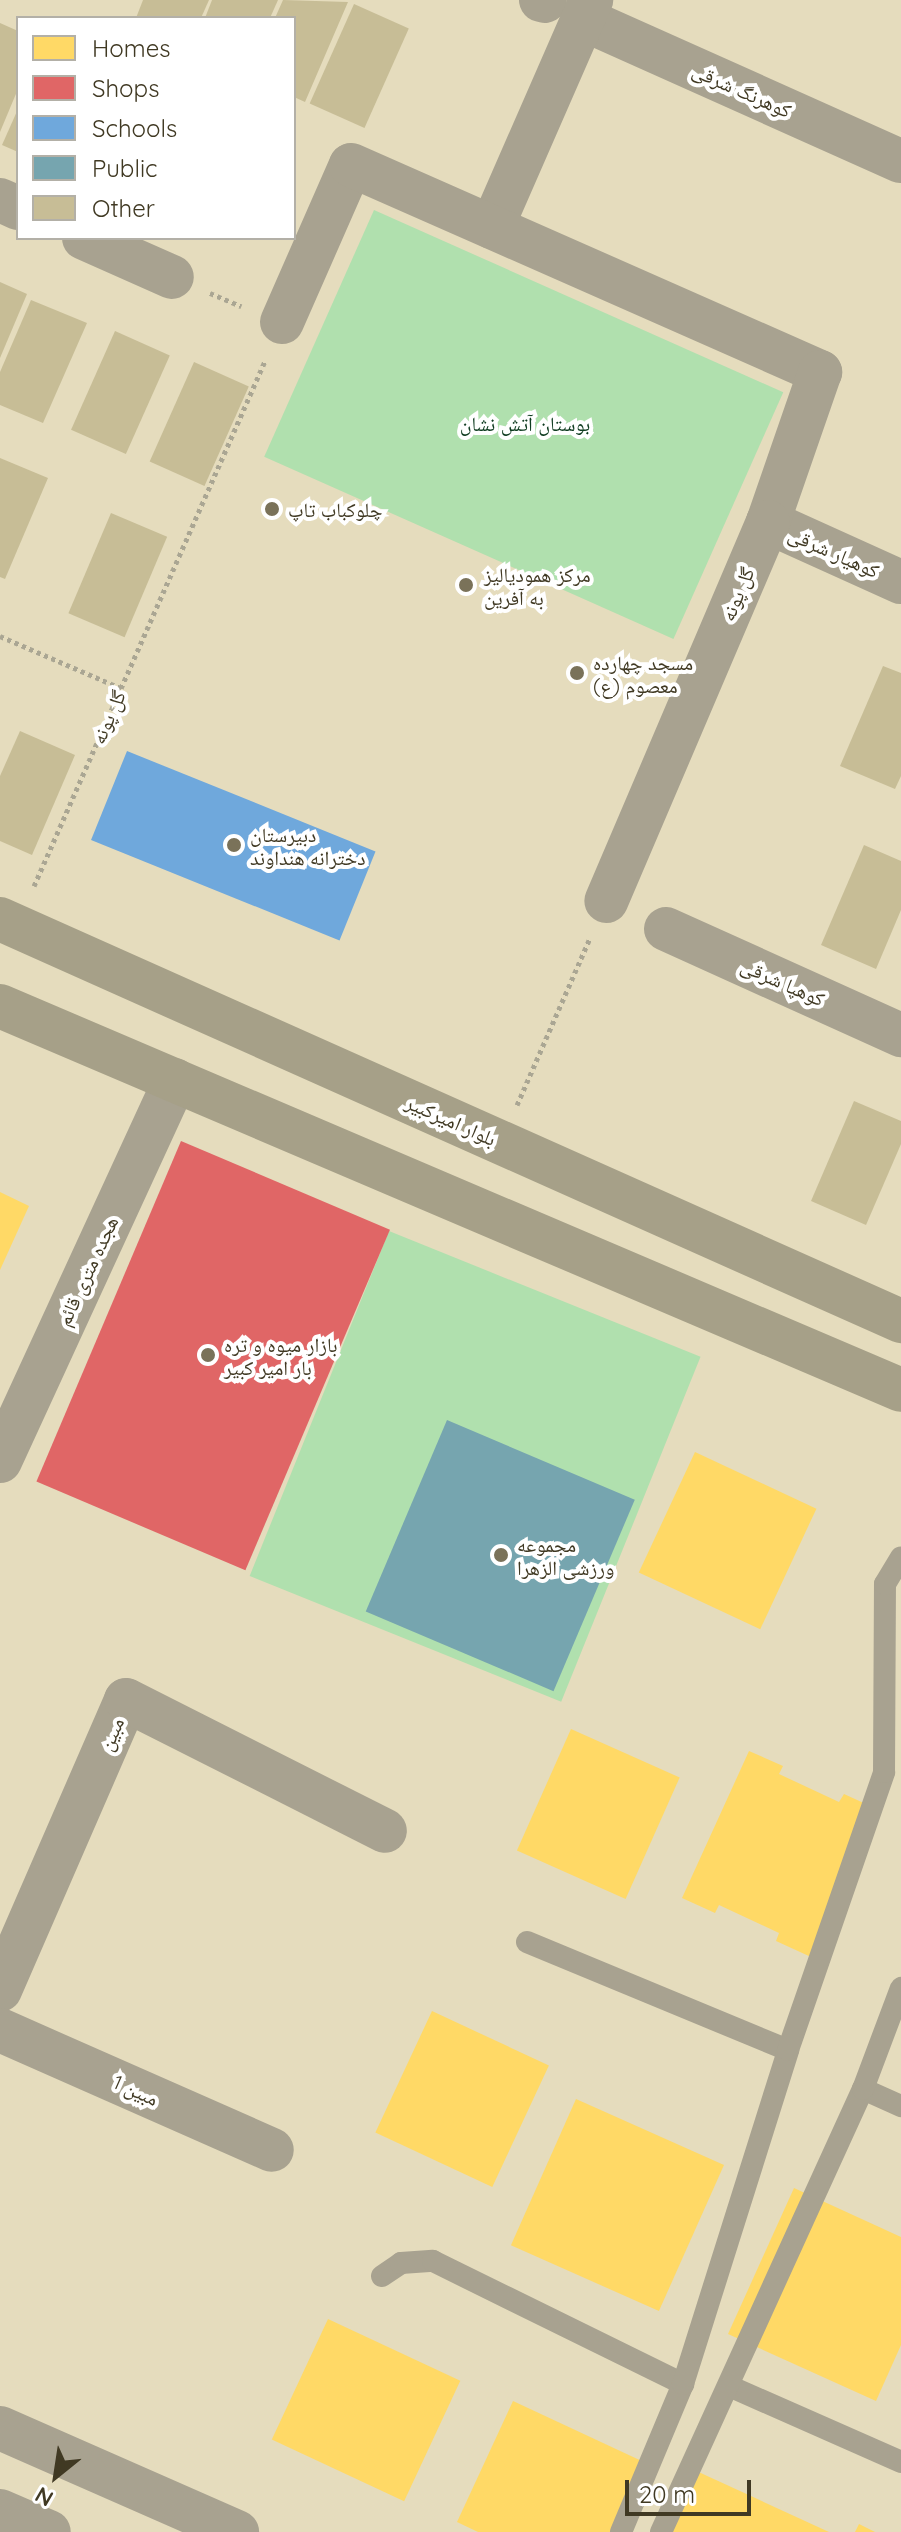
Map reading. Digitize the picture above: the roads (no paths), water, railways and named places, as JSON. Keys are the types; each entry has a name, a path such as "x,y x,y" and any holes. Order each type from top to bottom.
{"main road":[{"name":"بلوار امیرکبیر","path":"8,923 901,1321"},
{"path":"0,1006 901,1390"}],"street":[{"name":"کوهرنگ شرقی","path":"565,5 901,161"},
{"path":"492,227 565,5"},
{"name":"گل پونه","path":"282,322 351,165 820,372 768,522 606,901"},
{"path":"89,240 172,277"},
{"name":"کوهیار شرقی","path":"768,522 901,582"},
{"name":"کوهپا شرقی","path":"666,929 901,1035"},
{"name":"هجده متری قائم","path":"0,1461 175,1080"},
{"name":"مبین","path":"0,1990 126,1700 385,1831"},
{"name":"مبین 1","path":"0,2030 272,2150"},
{"path":"0,2428 237,2532"},
{"path":"0,2511 49,2532"}],"lane":[{"path":"621,2532 683,2384 788,2050 884,1772 885,1584 901,1557"},
{"path":"527,1942 788,2050"},
{"path":"661,2532 863,2089 901,1988"},
{"path":"863,2089 901,2106"},
{"path":"382,2276 401,2263 433,2261 683,2384"},
{"path":"729,2386 901,2462"}],"place":[{"name":"چلوکباب تاپ","path":"272,509"},
{"name":"مرکز همودیالیز به آفرین","path":"466,585"},
{"name":"مسجد چهارده معصوم (ع)","path":"577,673"},
{"name":"دبیرستان دخترانه هنداوند","path":"234,845"},
{"name":"بازار میوه و تره بار امیر کبیر","path":"208,1355"},
{"name":"مجموعه ورزشی الزهرا","path":"501,1555"}],"park label":[{"name":"بوستان آتش نشان","path":"525,423"}]}
